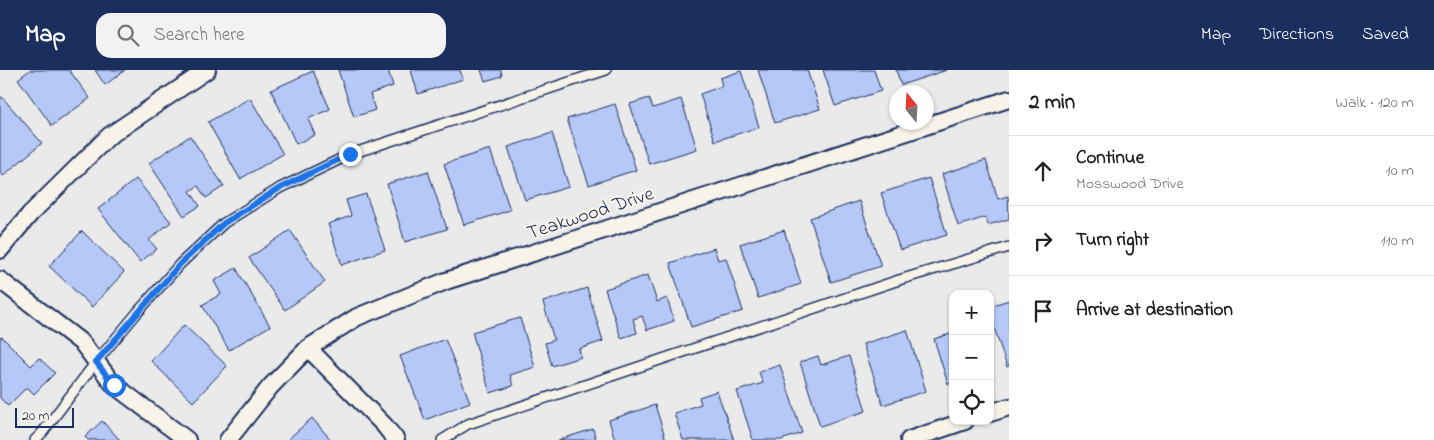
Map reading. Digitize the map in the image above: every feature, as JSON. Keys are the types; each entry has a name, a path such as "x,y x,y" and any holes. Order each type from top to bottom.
{"street":[{"path":"0,250 30,214 109,136 207,70"},
{"name":"Teakwood Drive","path":"228,440 270,387 308,348 357,317 446,281 1009,99"},
{"path":"0,280 82,343 114,385 187,440"},
{"path":"308,348 396,440"},
{"path":"994,412 1009,407"},
{"path":"909,440 953,425"}],"lane":[{"path":"35,440 96,362 180,264 224,223 280,188 350,154 606,70"},
{"path":"442,440 468,424 899,280 1009,247"}],"building":[{"path":"30,70 69,70 90,98 52,126 18,79"},
{"path":"95,70 125,70 105,85"},
{"path":"338,70 388,70 393,86 370,94 375,110 354,117"},
{"path":"411,70 460,70 463,79 418,94"},
{"path":"481,70 501,70 502,76 485,81"},
{"path":"758,70 807,70 820,109 775,123"},
{"path":"823,70 874,70 881,91 835,106"},
{"path":"896,70 947,70 901,85"},
{"path":"313,71 330,109 308,119 315,135 296,144 271,90"},
{"path":"741,71 759,127 715,141 700,94 722,86 720,78"},
{"path":"2,97 42,143 3,176 0,172 0,98"},
{"path":"250,98 283,154 240,179 208,122"},
{"path":"649,98 653,108 681,99 697,149 649,164 630,104"},
{"path":"615,104 636,170 589,185 567,119"},
{"path":"552,133 569,187 525,200 508,147"},
{"path":"190,136 224,186 206,198 198,186 190,191 200,206 184,216 149,163"},
{"path":"490,149 510,210 464,225 444,164"},
{"path":"986,160 998,199 1008,196 1009,219 988,225 986,217 958,226 942,174"},
{"path":"428,171 447,229 405,242 387,184"},
{"path":"929,178 947,235 900,250 881,193"},
{"path":"136,179 171,222 149,240 157,249 140,262 98,209"},
{"path":"366,194 385,250 342,265 328,224 351,216 346,200"},
{"path":"859,201 881,266 831,282 810,218"},
{"path":"290,230 325,282 285,310 249,258"},
{"path":"784,230 801,284 758,298 740,244"},
{"path":"82,231 124,272 92,307 49,266"},
{"path":"714,248 718,260 726,258 743,311 691,327 670,263"},
{"path":"236,268 270,326 229,350 202,305 221,294 214,281"},
{"path":"648,275 657,302 667,298 674,321 647,330 642,316 633,319 637,333 621,338 605,289"},
{"path":"587,288 603,341 579,349 581,357 552,366 545,343 554,340 543,302"},
{"path":"1009,300 1009,366 1007,367 994,327 994,305"},
{"path":"520,318 535,367 510,375 513,386 490,393 472,332"},
{"path":"184,325 227,366 193,402 151,361"},
{"path":"907,330 926,391 883,405 863,344"},
{"path":"949,334 948,384 934,339"},
{"path":"2,337 31,366 39,358 55,373 34,394 27,387 8,406 0,398 0,338"},
{"path":"445,339 470,402 425,420 400,356"},
{"path":"818,356 821,365 849,356 866,411 820,426 800,362"},
{"path":"780,365 802,433 781,440 753,440 737,391 763,383 759,372"},
{"path":"717,391 734,440 683,440 674,413 701,404 699,397"},
{"path":"655,405 666,440 615,440 609,420"},
{"path":"312,418 331,440 287,440"},
{"path":"102,421 120,440 88,440 85,437"},
{"path":"593,429 596,440 558,440"}],"route":[{"path":"114,385 96,362 180,264 224,223 280,188 350,154"}]}
